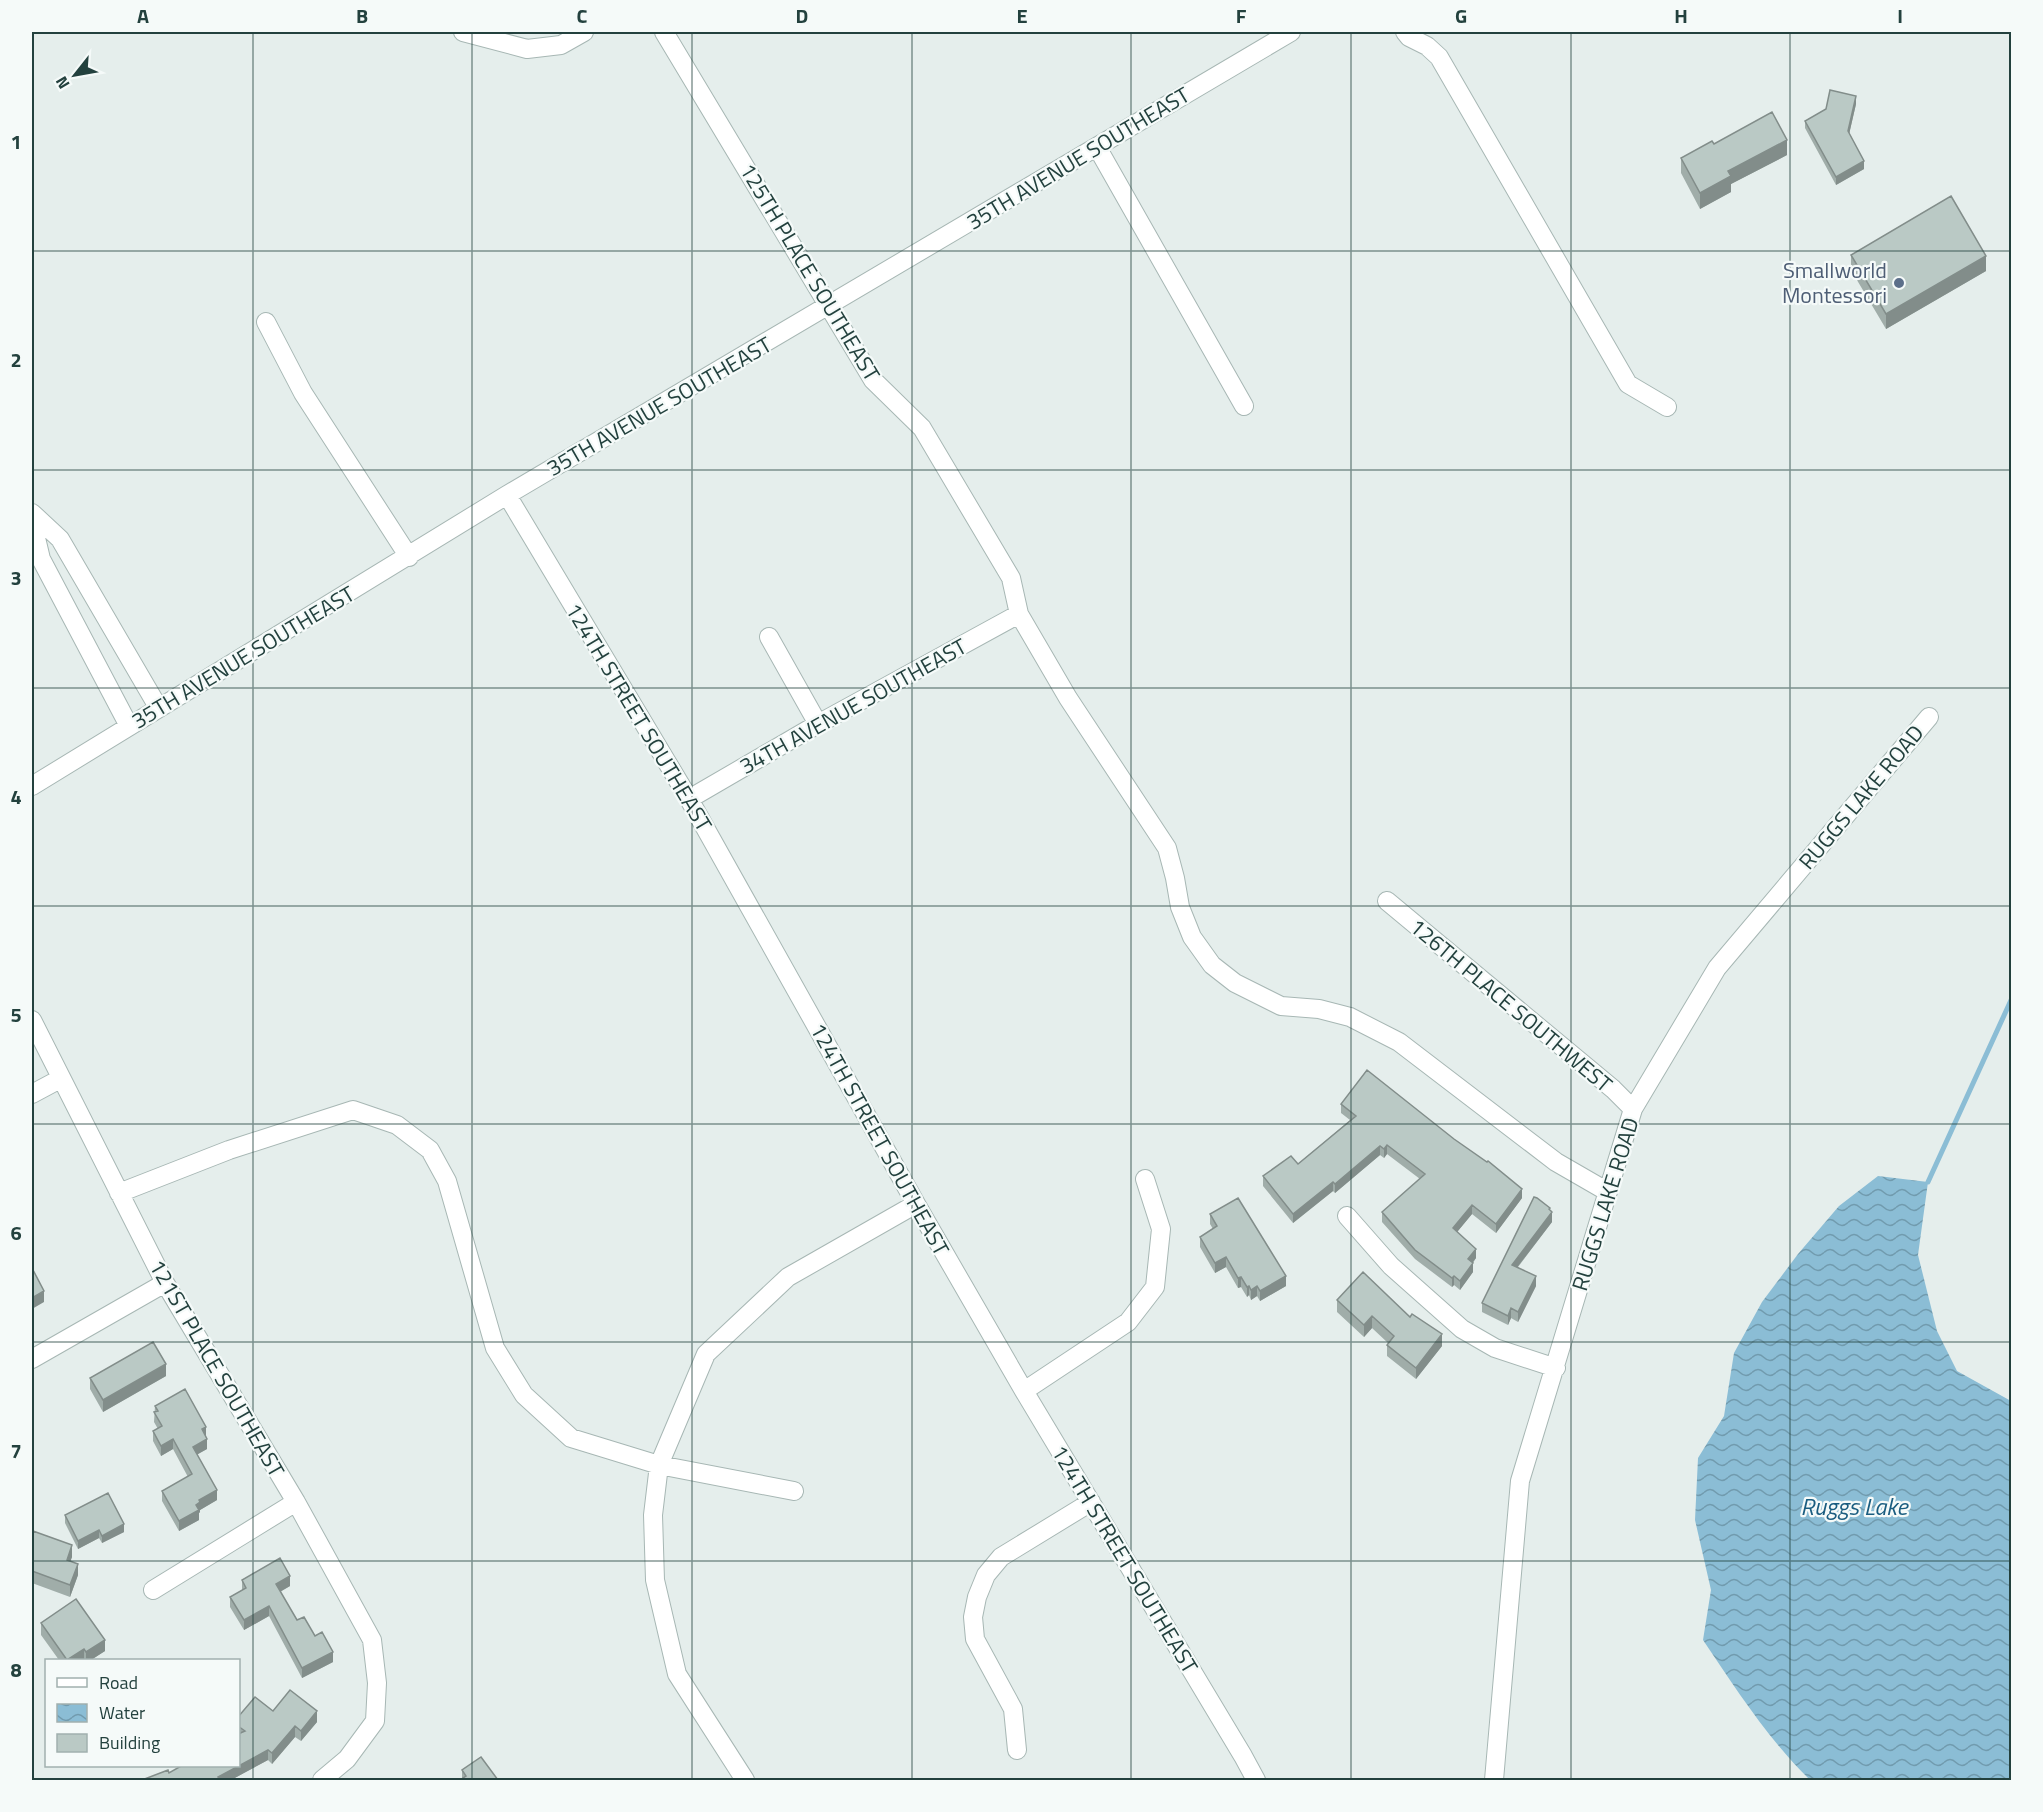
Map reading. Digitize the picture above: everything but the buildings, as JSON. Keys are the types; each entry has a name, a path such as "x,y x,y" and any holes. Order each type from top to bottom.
{"street":[{"path":"463,32 527,49 561,45 584,32"},
{"name":"125TH PLACE SOUTHEAST","path":"664,32 873,380 922,428 1011,578 1019,614 1068,698 1167,848 1175,878 1179,907 1192,937 1212,965 1235,983 1281,1006 1319,1009 1350,1017 1399,1042 1556,1162 1608,1192"},
{"name":"35TH AVENUE SOUTHEAST","path":"32,786 507,495 1290,32"},
{"path":"1405,32 1409,37 1428,46 1439,57 1628,384 1667,407"},
{"path":"1097,147 1244,406"},
{"path":"266,322 303,393 409,557"},
{"name":"124TH STREET SOUTHEAST","path":"507,495 689,799 916,1204 1024,1391 1256,1780"},
{"path":"32,513 60,539 158,708"},
{"path":"32,521 41,559 129,726"},
{"name":"34TH AVENUE SOUTHEAST","path":"689,799 818,724 1019,614"},
{"path":"768,636 818,724"},
{"name":"RUGGS LAKE ROAD","path":"1494,1780 1520,1480 1634,1109 1717,968 1929,717"},
{"name":"126TH PLACE SOUTHWEST","path":"1387,901 1634,1109"},
{"name":"121ST PLACE SOUTHEAST","path":"32,1020 165,1283 296,1502 372,1640 377,1683 375,1720 347,1759 322,1780"},
{"path":"32,1094 60,1079"},
{"path":"118,1193 228,1150 353,1110 397,1125 430,1150 447,1180 495,1348 524,1395 572,1438 658,1465 794,1491"},
{"path":"1024,1391 1128,1322 1155,1287 1161,1229 1145,1179"},
{"path":"745,1780 676,1674 656,1580 654,1515 658,1465 706,1354 788,1277 916,1204"},
{"path":"1347,1216 1391,1266 1462,1329 1495,1348 1556,1368"},
{"path":"32,1359 165,1283"},
{"path":"153,1590 296,1502"},
{"path":"1017,1750 1013,1710 975,1639 973,1617 977,1598 986,1575 1001,1557 1091,1502"}],"water":[{"name":"Ruggs Lake","path":"1878,1176 1928,1182 1918,1255 1937,1331 1957,1371 2011,1401 2011,1780 1810,1780 1766,1731 1703,1640 1711,1590 1695,1520 1698,1458 1724,1416 1734,1353 1762,1302 1798,1254 1839,1206"}],"waterway":[{"path":"1928,1182 2012,998"}],"place":[{"name":"Smallworld Montessori","path":"1899,283"}]}
